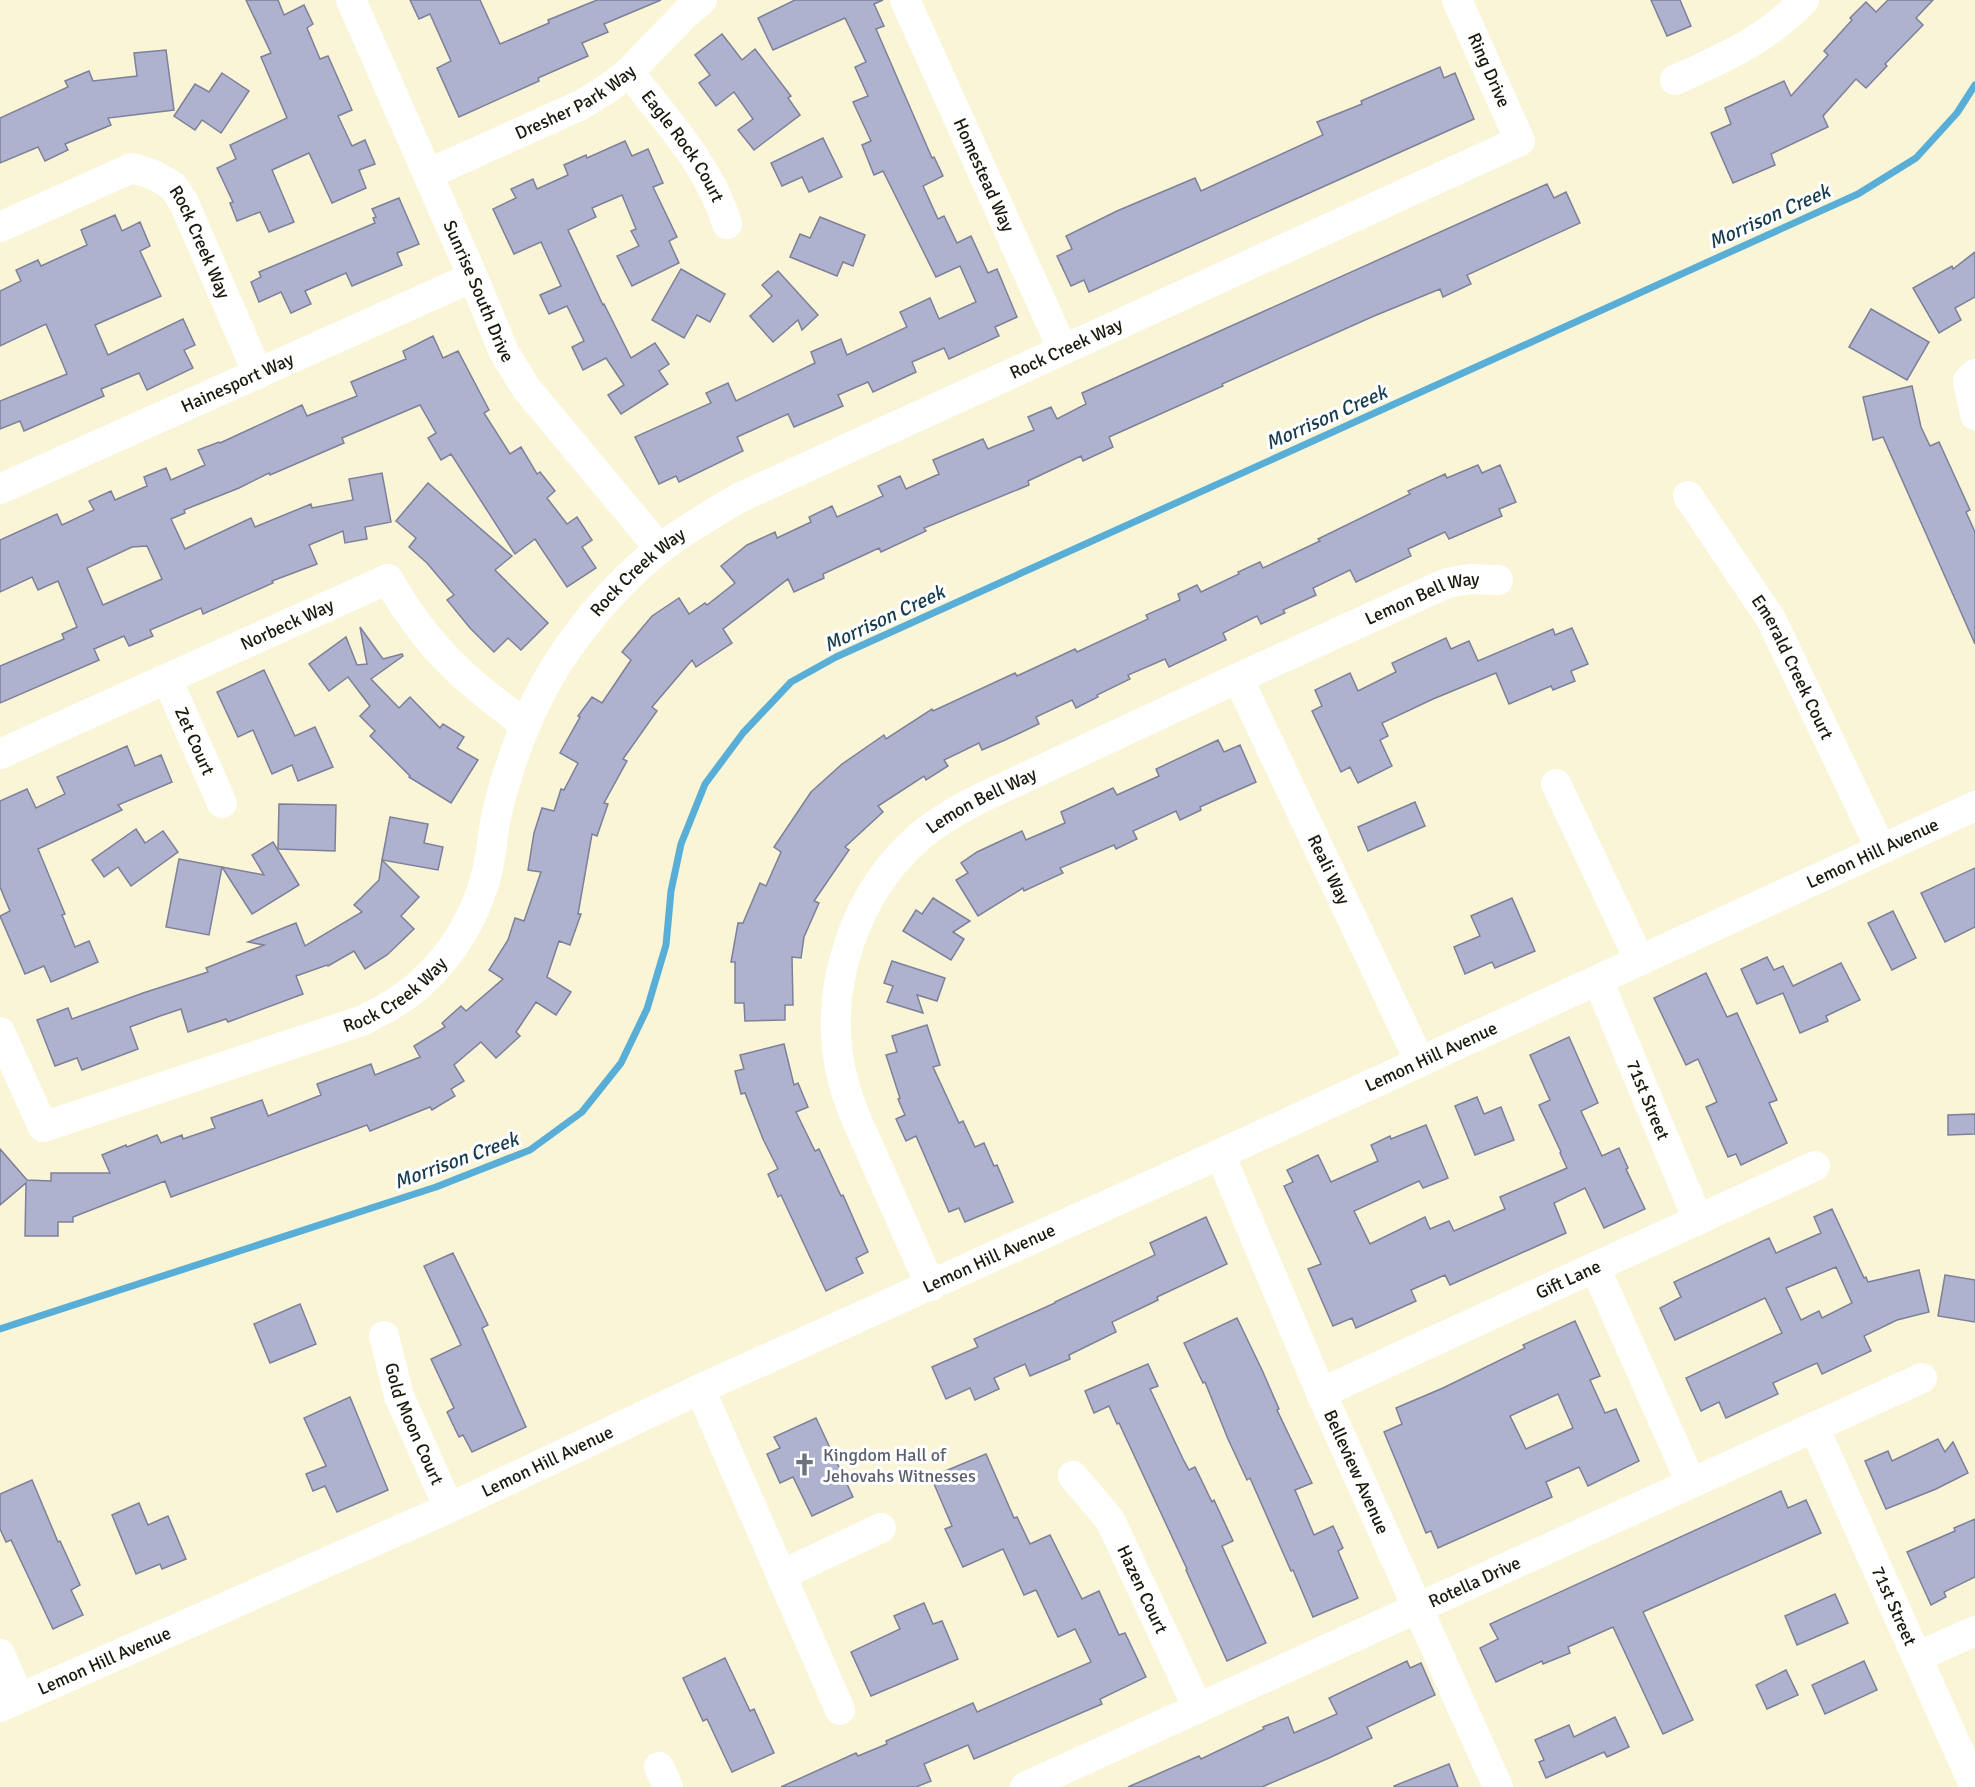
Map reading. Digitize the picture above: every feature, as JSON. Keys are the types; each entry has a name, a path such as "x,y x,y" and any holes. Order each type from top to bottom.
{"street":[{"name":"Sunrise South Drive","path":"351,0 504,352 526,388 660,549"},
{"name":"Dresher Park Way","path":"428,174 580,105 607,89 629,72 686,13 702,0"},
{"name":"Homestead Way","path":"905,0 1063,351"},
{"name":"Ring Drive","path":"1457,0 1520,141"},
{"path":"1675,80 1738,51 1769,33 1804,0"},
{"name":"Eagle Rock Court","path":"629,72 693,155 710,182 728,224"},
{"name":"Rock Creek Way","path":"0,1032 43,1126 364,1020 396,1002 420,984 441,963 459,939 476,906 486,878 496,818 508,771 526,725 560,661 589,621 621,585 660,549 689,527 739,498 1520,141"},
{"name":"Rock Creek Way","path":"0,227 132,168 164,180 173,186 184,203 258,374"},
{"name":"Hainesport Way","path":"0,489 473,277"},
{"path":"1975,374 1968,381 1975,415"},
{"name":"Emerald Creek Court","path":"1688,496 1771,619 1881,849"},
{"name":"Norbeck Way","path":"0,754 388,579 419,628 452,667 481,693 526,725"},
{"name":"Lemon Bell Way","path":"931,1286 850,1105 841,1072 836,1033 838,990 845,956 856,924 874,890 895,862 919,837 950,814 981,798 1447,583 1470,579 1498,580"},
{"name":"Reali Way","path":"1238,678 1420,1062"},
{"name":"Zet Court","path":"167,679 222,803"},
{"path":"1556,783 1640,961"},
{"name":"Lemon Hill Avenue","path":"10,1702 449,1508 700,1389 1220,1154 1975,806"},
{"name":"71st Street","path":"1598,980 1698,1220"},
{"name":"Belleview Avenue","path":"1220,1154 1321,1392 1498,1787"},
{"name":"Gift Lane","path":"1321,1392 1815,1166"},
{"path":"1595,1267 1691,1483"},
{"name":"Gold Moon Court","path":"384,1336 399,1396 449,1508"},
{"name":"Rotella Drive","path":"1025,1787 1922,1378"},
{"path":"700,1389 840,1710"},
{"name":"71st Street","path":"1814,1427 1975,1787"},
{"name":"Hazen Court","path":"1073,1476 1110,1520 1198,1708"},
{"path":"781,1575 880,1528"},
{"path":"1917,1657 1975,1631"},
{"path":"0,1654 10,1702"}],"building":[{"path":"246,0 278,0 284,15 304,5 313,24 307,28 320,59 328,56 352,110 338,116 352,146 365,140 375,164 359,170 366,188 332,203 309,153 272,170 294,222 269,232 260,212 237,221 230,203 233,202 217,168 236,159 230,145 287,118 261,57 271,53"},
{"path":"410,0 480,0 500,44 549,23 548,20 597,0 661,0 604,24 608,32 582,43 588,56 459,117 437,68 451,61 430,14 419,19"},
{"path":"795,0 883,0 874,4 884,26 876,29 932,158 934,157 943,176 923,186 938,219 944,216 957,243 971,236 988,273 997,269 1017,317 995,327 999,336 949,359 944,348 912,362 916,372 873,392 868,382 838,395 843,406 794,427 788,414 737,437 743,451 679,482 676,476 659,484 635,437 711,403 706,393 728,383 736,401 815,363 811,352 841,339 847,355 907,327 900,312 930,298 939,319 976,302 960,266 936,277 883,171 874,175 862,145 871,141 853,102 868,96 855,67 866,62 845,18 773,50 758,18"},
{"path":"1651,0 1680,0 1691,26 1667,36"},
{"path":"1888,0 1933,0 1916,18 1923,25 1885,64 1887,66 1866,88 1856,79 1823,116 1828,127 1771,154 1775,165 1733,183 1711,133 1731,124 1725,108 1784,81 1791,96 1828,55 1824,51 1866,2 1876,12"},
{"path":"722,34 742,60 755,49 791,96 788,98 800,115 754,150 738,130 753,119 734,92 716,106 699,83 710,75 695,55"},
{"path":"166,50 174,110 108,118 111,125 65,144 68,150 45,161 38,147 0,163 0,118 68,87 65,81 89,71 93,81 137,76 134,53"},
{"path":"1440,67 1444,78 1455,73 1474,119 1089,292 1084,280 1071,286 1057,256 1072,249 1066,236 1117,211 1195,178 1201,191 1323,135 1317,122 1362,104 1361,101"},
{"path":"222,73 249,91 221,133 202,120 195,130 174,116 195,84 209,92"},
{"path":"823,138 842,177 809,192 802,177 782,186 771,163"},
{"path":"625,141 632,156 648,149 663,183 653,187 677,237 669,241 679,263 632,286 617,256 639,246 631,231 636,229 622,195 592,208 596,217 568,230 631,358 655,343 669,364 659,371 668,384 621,414 608,395 624,385 606,358 583,370 572,347 584,341 567,306 549,314 540,295 561,286 541,242 514,254 493,209 516,198 511,189 533,179 537,189 568,175 564,165 586,155 587,158"},
{"path":"1547,184 1554,198 1566,192 1580,223 1467,275 1471,284 1443,297 1440,289 1222,384 1223,386 1109,437 1113,447 1083,461 1081,456 1028,481 1029,485 924,528 926,531 881,552 879,548 823,574 824,578 794,592 788,579 723,629 732,643 696,667 692,660 652,707 657,711 623,759 627,761 604,803 608,804 597,836 592,834 578,914 581,914 570,945 559,941 547,977 571,992 556,1015 536,1002 516,1032 520,1036 496,1058 481,1042 454,1065 464,1081 451,1089 455,1096 432,1110 430,1107 370,1131 367,1125 171,1197 165,1181 73,1217 73,1222 58,1222 58,1236 25,1236 26,1183 0,1205 0,1149 27,1180 51,1181 51,1173 110,1173 102,1155 126,1145 127,1147 157,1135 161,1143 182,1135 183,1139 215,1128 211,1118 262,1100 268,1116 321,1095 317,1084 371,1064 375,1075 420,1057 414,1046 445,1027 442,1023 461,1006 466,1011 503,979 489,970 508,940 515,918 524,921 541,872 528,870 534,833 542,808 554,811 561,789 564,790 578,763 560,753 580,717 578,716 592,697 602,703 631,660 622,652 652,616 679,598 689,614 705,603 707,605 735,583 721,566 747,545 775,532 777,538 811,522 809,517 832,506 837,517 883,496 878,486 900,476 906,489 939,474 933,460 983,439 988,449 1034,430 1028,417 1051,407 1057,419 1086,404 1082,393"},
{"path":"399,198 419,244 397,253 402,265 352,286 346,273 305,291 311,304 291,313 281,292 259,302 251,282 261,277 259,272 375,223 373,218 376,217 372,209"},
{"path":"115,215 122,231 140,222 150,246 140,251 161,296 95,325 108,355 183,319 195,345 184,350 193,368 147,390 139,373 101,389 104,396 24,431 20,421 0,429 0,401 67,374 46,324 0,346 0,291 21,281 16,270 38,260 41,266 87,245 81,230"},
{"path":"820,217 865,235 853,266 843,262 837,276 790,257 800,234 810,238"},
{"path":"1975,252 1975,297 1955,308 1961,320 1939,333 1913,288 1952,266 1953,269"},
{"path":"681,269 725,294 710,322 697,315 684,338 652,320"},
{"path":"778,271 818,315 802,330 798,320 773,342 750,316 772,296 762,285"},
{"path":"1871,309 1929,342 1907,380 1849,347"},
{"path":"433,336 443,358 458,351 489,410 484,413 510,454 521,447 537,474 540,472 555,491 547,498 567,524 577,517 592,540 582,547 596,568 567,587 535,539 515,554 451,454 441,460 428,438 436,433 420,405 342,438 344,443 184,510 185,513 171,519 185,549 251,518 255,527 311,504 312,508 353,500 349,479 382,473 391,522 365,527 367,539 345,543 343,531 309,545 317,564 272,581 273,583 203,614 201,608 150,630 153,636 129,646 124,636 94,649 99,660 0,703 0,666 64,639 62,634 77,627 58,581 38,590 32,577 0,592 0,540 57,514 62,525 94,510 89,501 111,491 115,500 147,486 144,477 166,468 171,480 205,465 198,450 220,443 302,405 307,416 357,396 351,382 406,359 403,351","holes":["147,546 162,579 103,605 87,568 132,547"]},
{"path":"1912,386 1921,427 1930,446 1939,442 1970,510 1966,512 1975,532 1975,644 1883,437 1873,440 1863,397"},
{"path":"1478,465 1482,473 1500,465 1516,502 1499,509 1502,516 1449,539 1445,532 1408,549 1411,556 1356,582 1350,570 1313,588 1316,595 1283,610 1285,613 1261,624 1257,616 1223,633 1226,640 1169,667 1165,659 1128,675 1130,679 1076,708 1072,700 1036,717 1039,724 1005,740 982,750 979,743 944,760 948,766 926,780 924,776 878,806 883,812 845,847 849,850 814,901 819,903 804,937 801,958 792,957 793,1005 785,1005 785,1020 745,1021 744,1003 735,1003 735,962 731,962 738,923 743,923 760,883 766,886 781,852 774,847 811,792 842,764 884,735 886,739 932,709 933,711 1015,673 1017,676 1075,649 1077,652 1148,619 1146,615 1180,600 1178,594 1197,585 1201,592 1260,562 1263,568 1410,494 1408,491 1445,474 1447,478"},
{"path":"428,483 512,556 495,570 548,623 521,650 508,638 494,652 447,600 454,595 427,563 409,547 416,538 396,521"},
{"path":"360,627 383,659 402,654 403,656 371,679 399,708 410,697 440,728 443,724 464,737 457,748 478,760 451,803 409,777 370,736 375,731 360,716 370,706 348,677 329,691 309,664 346,637 357,665 367,664"},
{"path":"1572,628 1588,664 1571,671 1575,681 1553,690 1551,686 1509,704 1496,673 1433,699 1382,723 1388,736 1380,740 1392,766 1358,783 1350,767 1341,772 1312,711 1322,706 1315,690 1350,673 1358,691 1396,672 1392,663 1446,638 1451,649 1469,641 1478,661 1553,629 1555,635"},
{"path":"264,670 295,736 315,727 333,767 298,781 292,765 272,774 253,730 238,737 217,692"},
{"path":"1218,740 1224,752 1240,745 1256,782 1200,807 1201,810 1180,820 1176,811 1133,831 1137,839 1116,849 1114,845 1060,868 1063,873 1024,891 1023,888 978,916 956,880 968,873 961,863 977,852 1022,831 1026,840 1065,823 1061,812 1113,788 1117,795 1159,776 1156,769"},
{"path":"127,746 135,766 161,755 172,782 118,805 122,810 38,849 65,914 62,915 75,947 89,941 98,962 51,982 44,966 25,974 0,916 10,911 0,887 0,801 27,789 36,808 65,794 57,777"},
{"path":"1415,802 1425,826 1368,851 1358,827"},
{"path":"279,804 336,805 335,851 278,849"},
{"path":"390,817 428,824 424,843 443,847 438,870 382,860"},
{"path":"136,829 145,843 163,831 178,852 131,886 118,867 104,877 92,860"},
{"path":"273,842 299,885 252,914 222,867 264,875 252,855"},
{"path":"179,859 222,867 209,935 166,927"},
{"path":"382,860 419,897 401,916 414,929 387,955 365,969 354,951 328,966 296,976 303,994 228,1022 226,1019 188,1032 181,1009 130,1027 138,1049 82,1070 77,1058 55,1066 37,1020 68,1008 72,1019 208,972 206,968 264,945 248,942 296,923 305,946 362,912 354,905 379,880"},
{"path":"1975,868 1975,927 1945,942 1921,893"},
{"path":"933,898 970,921 953,932 964,939 951,960 903,931 916,910 922,914"},
{"path":"1512,898 1535,951 1495,968 1492,962 1465,974 1454,947 1480,936 1471,916"},
{"path":"1893,911 1916,958 1892,970 1868,923"},
{"path":"1767,957 1774,970 1783,966 1793,986 1841,963 1860,1000 1826,1016 1828,1021 1800,1033 1783,993 1757,1004 1741,969"},
{"path":"892,961 945,978 937,1001 917,995 923,1013 887,1002 893,986 884,983"},
{"path":"1706,973 1727,1017 1737,1013 1777,1100 1769,1103 1787,1143 1741,1165 1736,1154 1728,1157 1706,1107 1717,1102 1698,1059 1686,1065 1654,998"},
{"path":"927,1025 940,1065 933,1067 959,1123 963,1121 975,1147 984,1143 994,1166 997,1165 1013,1202 965,1222 959,1208 949,1212 916,1136 906,1141 896,1119 905,1115 898,1099 900,1098 886,1055 897,1052 892,1036"},
{"path":"1569,1037 1598,1103 1581,1111 1602,1156 1619,1148 1645,1209 1604,1228 1585,1188 1554,1203 1566,1233 1450,1285 1445,1275 1411,1290 1416,1301 1356,1328 1352,1318 1333,1326 1308,1269 1321,1264 1284,1186 1293,1182 1287,1170 1318,1155 1331,1182 1378,1161 1371,1145 1390,1136 1391,1139 1426,1125 1448,1178 1423,1188 1419,1181 1354,1211 1370,1244 1425,1217 1430,1229 1449,1221 1454,1231 1505,1209 1500,1197 1567,1168 1539,1105 1550,1100 1530,1055"},
{"path":"784,1044 794,1085 798,1083 808,1107 796,1112 815,1151 819,1149 841,1196 843,1195 868,1252 856,1258 863,1273 826,1291 781,1195 778,1197 768,1174 778,1169 763,1139 745,1093 741,1094 735,1071 744,1069 740,1055"},
{"path":"1477,1097 1484,1114 1501,1107 1514,1140 1475,1155 1455,1106"},
{"path":"1975,1114 1975,1134 1948,1135 1948,1115"},
{"path":"1832,1209 1864,1278 1866,1277 1868,1282 1919,1270 1929,1312 1897,1320 1864,1336 1871,1351 1822,1374 1817,1363 1773,1383 1778,1394 1726,1418 1719,1402 1701,1411 1686,1378 1782,1333 1765,1298 1675,1340 1660,1308 1681,1297 1674,1282 1769,1238 1776,1253 1821,1233 1814,1217","holes":["1836,1267 1852,1303 1822,1318 1819,1311 1801,1320 1786,1288"]},
{"path":"1206,1217 1227,1264 1157,1297 1158,1300 1112,1322 1116,1332 1069,1355 1070,1359 1030,1376 1025,1364 994,1378 999,1389 975,1400 970,1388 946,1399 932,1367 978,1347 974,1339 1155,1255 1150,1243"},
{"path":"453,1253 488,1325 482,1328 526,1427 472,1452 463,1435 459,1437 447,1412 454,1408 431,1359 461,1345 424,1266"},
{"path":"1945,1275 1975,1280 1975,1322 1938,1316"},
{"path":"300,1304 316,1344 270,1363 254,1324"},
{"path":"1237,1318 1312,1483 1295,1490 1314,1535 1333,1526 1343,1548 1338,1551 1358,1598 1313,1617 1250,1478 1247,1480 1228,1439 1205,1382 1203,1383 1184,1343"},
{"path":"1575,1321 1600,1376 1590,1380 1605,1413 1616,1409 1639,1461 1588,1486 1579,1467 1546,1482 1552,1497 1438,1548 1431,1531 1426,1533 1384,1432 1402,1424 1396,1408 1525,1348 1523,1345","holes":["1558,1394 1573,1428 1526,1449 1510,1416"]},
{"path":"1148,1364 1158,1386 1150,1389 1183,1459 1189,1470 1195,1467 1212,1502 1214,1500 1233,1541 1222,1546 1266,1643 1227,1661 1119,1423 1117,1424 1109,1406 1094,1413 1085,1391"},
{"path":"350,1397 388,1490 337,1512 325,1486 313,1491 306,1474 326,1466 304,1418"},
{"name":"Kingdom Hall of Jehovahs Witnesses","path":"816,1418 853,1497 812,1516 793,1477 780,1483 767,1454 780,1448 774,1437"},
{"path":"1938,1439 1945,1452 1953,1442 1968,1473 1886,1509 1865,1461 1888,1451 1892,1461"},
{"path":"986,1454 1014,1518 1017,1517 1030,1544 1050,1535 1082,1599 1099,1591 1119,1635 1125,1633 1146,1677 1100,1699 1102,1704 974,1759 968,1745 924,1764 931,1781 916,1787 781,1787 856,1753 858,1756 887,1744 886,1741 973,1703 977,1712 1091,1662 1075,1629 1058,1637 1036,1590 1024,1595 1003,1549 963,1567 945,1529 952,1526 931,1477"},
{"path":"32,1480 58,1542 60,1541 80,1585 71,1590 83,1615 53,1629 11,1540 6,1542 0,1529 0,1494"},
{"path":"1781,1491 1788,1508 1806,1500 1821,1533 1643,1612 1693,1720 1663,1734 1613,1627 1568,1647 1570,1653 1543,1664 1542,1661 1496,1682 1480,1648 1498,1639 1490,1624"},
{"path":"139,1503 148,1525 168,1516 186,1559 162,1569 160,1564 136,1574 112,1515"},
{"path":"1975,1519 1975,1577 1944,1592 1946,1597 1931,1605 1907,1552 1955,1531 1954,1528"},
{"path":"1835,1594 1848,1623 1797,1645 1785,1616"},
{"path":"924,1603 933,1624 942,1621 958,1659 871,1696 851,1652 900,1629 894,1616"},
{"path":"725,1658 750,1711 754,1709 774,1753 732,1772 707,1719 703,1721 683,1678"},
{"path":"1407,1661 1410,1668 1421,1663 1435,1695 1367,1727 1372,1738 1329,1758 1262,1787 1128,1787 1199,1756 1201,1759 1264,1729 1263,1727 1288,1717 1294,1733 1337,1714 1329,1698"},
{"path":"1864,1661 1877,1690 1825,1714 1812,1685"},
{"path":"1786,1670 1798,1695 1767,1709 1756,1685"},
{"path":"1615,1717 1629,1747 1607,1757 1604,1752 1546,1778 1539,1762 1544,1760 1535,1740 1569,1725 1574,1737"},
{"path":"1449,1764 1458,1787 1394,1787 1394,1786"}],"waterway":[{"name":"Morrison Creek","path":"0,1329 436,1187 530,1150 582,1112 621,1063 647,1009 666,945 671,891 681,844 705,784 743,733 791,682 836,657 1858,194 1916,158 1957,113 1975,85"}],"place":[{"name":"Kingdom Hall of Jehovahs Witnesses","path":"805,1465"}]}
